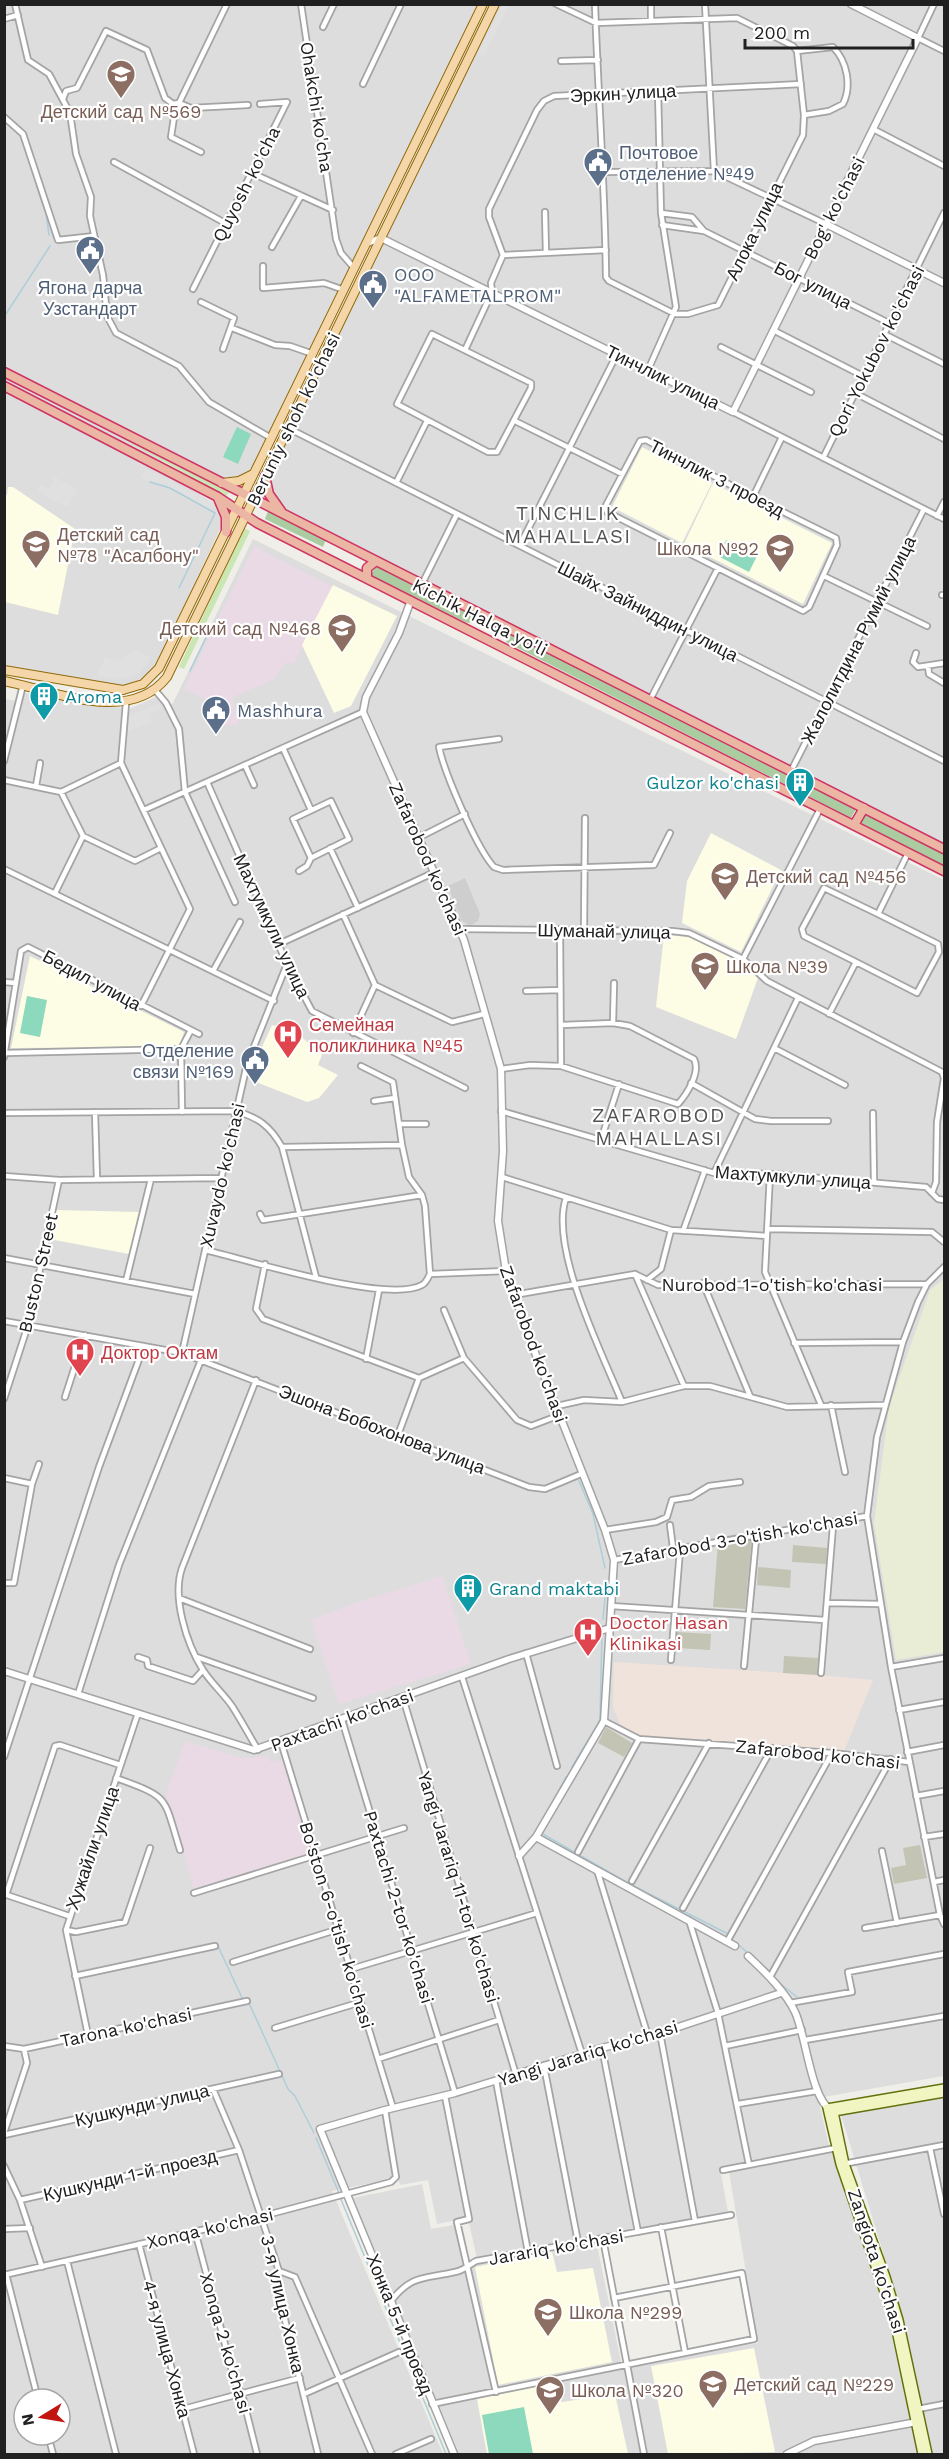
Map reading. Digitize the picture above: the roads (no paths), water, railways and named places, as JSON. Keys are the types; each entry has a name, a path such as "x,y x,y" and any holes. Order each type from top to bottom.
{"highway":[{"name":"Kichik Halqa yo'li","path":"4,372 944,847"},
{"name":"Kichik Halqa yo'li","path":"4,387 218,497 246,516 945,871"},
{"path":"90,431 96,426 97,419"},
{"path":"111,442 111,433 117,429"},
{"path":"265,476 269,494 283,514"},
{"path":"218,497 226,518 226,532"},
{"path":"367,578 367,568 376,561"},
{"path":"496,643 505,627"},
{"path":"854,825 864,808"}],"main road":[{"name":"Beruniy shoh ko'chasi","path":"7,670 120,690 134,689 146,682 166,657 483,4"},
{"name":"Beruniy shoh ko'chasi","path":"4,681 98,701 126,703 142,698 155,690 171,670 495,4"},
{"path":"221,483 244,479 256,471"},
{"path":"7,670 23,685 43,677"},
{"path":"831,2110 945,2088"},
{"path":"831,2110 945,2093"},
{"name":"Zangiota ko'chasi","path":"831,2110 836,2148 886,2277 899,2320 916,2409 928,2454"},
{"name":"Zangiota ko'chasi","path":"831,2110 842,2164"},
{"name":"Zangiota ko'chasi","path":"919,2421 922,2454"}],"street":[{"path":"15,4 28,60 49,74 70,113 76,154 91,197 90,216 103,275 106,316 116,333 178,366 209,402 271,438"},
{"path":"201,152 171,137 177,103 227,4"},
{"name":"Ohakchi ko'cha","path":"301,4 341,253 354,268"},
{"path":"323,27 334,4"},
{"path":"363,84 401,4"},
{"path":"556,4 596,23 737,18 793,46 797,51 833,47 840,58 848,81 848,92 843,104 829,111 804,115"},
{"path":"595,4 607,279 675,314"},
{"path":"651,4 651,21"},
{"path":"705,4 714,171"},
{"path":"851,4 945,51"},
{"name":"Bog' ko'chasi","path":"733,412 875,130 934,4"},
{"path":"4,19 18,15"},
{"path":"63,101 66,91 77,88 106,31 147,50 168,102 191,108 248,105"},
{"name":"Алока улица","path":"675,314 688,314 718,305 746,252 770,196 803,135 804,115 797,51"},
{"path":"561,60 598,60"},
{"name":"Эркин улица","path":"503,255 489,217 489,209 537,110 544,101 554,96 801,84"},
{"path":"648,370 675,314 676,307 661,213 658,91"},
{"name":"Quyosh ko'cha","path":"193,289 287,102 260,104"},
{"path":"4,117 23,134 58,240 94,236"},
{"path":"875,130 945,166"},
{"path":"114,162 225,224"},
{"path":"603,172 714,171 770,196 945,284"},
{"name":"Ohakchi ko'cha","path":"252,173 333,210"},
{"name":"Ohakchi ko'cha","path":"272,247 301,196"},
{"path":"544,212 546,254"},
{"name":"Бог улица","path":"661,213 692,218 705,231 889,323"},
{"name":"Qori Yokubov ko'chasi","path":"823,458 944,215"},
{"path":"367,243 381,238 379,218"},
{"name":"Бог улица","path":"662,225 705,231"},
{"name":"Тинчлик улица","path":"381,238 945,519"},
{"path":"465,350 492,292 491,283 503,255 606,250"},
{"path":"263,266 263,288 324,283 344,290"},
{"path":"201,302 234,318 223,349"},
{"path":"232,328 275,345 290,346 313,354"},
{"path":"773,330 863,376"},
{"path":"884,334 945,364"},
{"path":"430,335 531,383 531,388 515,421 500,450 495,453 397,404 430,335"},
{"path":"721,347 811,392"},
{"path":"520,545 617,354"},
{"path":"855,393 945,439"},
{"path":"396,483 428,421"},
{"path":"515,421 622,474"},
{"name":"Шайх Зайниддин улица","path":"288,428 684,631 945,761"},
{"path":"753,497 782,437"},
{"name":"Тинчлик 3 проезд","path":"646,440 753,497 836,538 837,545 824,576 809,607 803,610 607,512 605,507 640,441 646,440"},
{"path":"937,516 945,502"},
{"name":"Жалолитдина Румий улица","path":"791,771 924,509"},
{"path":"422,584 457,514"},
{"path":"650,700 718,568"},
{"path":"824,576 927,626"},
{"path":"144,810 363,712 366,698 399,633 411,600"},
{"path":"916,653 914,664 927,666 945,663"},
{"path":"927,666 929,674 945,683"},
{"path":"4,761 23,685"},
{"path":"155,690 166,703 179,729 185,792 235,902"},
{"path":"126,703 121,764 190,909 141,1006"},
{"name":"Zafarobod ko'chasi","path":"363,712 459,929 501,1069 502,1176 498,1221 506,1271 581,1474 605,1530 614,1560 604,1721 536,1837 519,1856"},
{"path":"499,739 439,747 442,765 494,867 502,870 654,865 670,833"},
{"path":"283,748 311,810"},
{"path":"36,786 40,763"},
{"path":"4,780 61,792 121,764"},
{"path":"245,765 254,785"},
{"name":"Махтумкули улица","path":"207,782 287,964 312,1011 465,1088"},
{"path":"61,792 83,836 135,861 161,848"},
{"path":"299,871 307,866 311,858 349,839 333,803 329,801 293,819 311,858"},
{"path":"743,959 820,808"},
{"path":"420,837 465,814"},
{"path":"584,930 585,818"},
{"path":"55,893 83,836"},
{"path":"330,849 358,908"},
{"path":"878,914 908,853"},
{"path":"4,869 274,1001"},
{"path":"279,944 435,872"},
{"path":"824,888 938,944 939,952 916,993 856,962 804,936 802,929 824,888"},
{"path":"343,914 375,985 452,1022 484,1014"},
{"path":"213,971 240,922"},
{"name":"Шуманай улица","path":"459,929 688,933 743,959 767,981 798,998 942,1072 945,1078 937,1122"},
{"path":"560,930 561,1066"},
{"name":"Бедил улица","path":"181,1049 5,1055 21,951 28,947 199,1034"},
{"path":"829,1014 856,962"},
{"name":"Xuvaydo ko'chasi","path":"182,1353 247,1064 287,964"},
{"path":"4,982 16,983"},
{"path":"614,983 614,1023"},
{"path":"353,1033 375,985"},
{"path":"526,991 560,990"},
{"path":"714,1173 798,998"},
{"path":"501,1069 530,1065 561,1066 678,1104 697,1068 694,1059 630,1026 614,1023 562,1025"},
{"path":"183,1112 181,1049 191,1030"},
{"path":"774,1048 845,1085"},
{"path":"205,1250 379,1290 397,1291 423,1285 430,1274 422,1195 410,1177 402,1145 393,1082 361,1066"},
{"path":"691,1083 743,1113 771,1121 828,1121"},
{"path":"601,1140 619,1084"},
{"path":"374,1101 395,1098"},
{"path":"4,1113 236,1111 261,1120 274,1133 282,1147 315,1277"},
{"name":"Махтумкули улица","path":"501,1111 714,1173 770,1174 926,1187 938,1199 945,1200"},
{"path":"95,1113 97,1179"},
{"path":"873,1113 874,1182"},
{"path":"932,1193 936,1182 937,1122 945,1122"},
{"path":"399,1124 426,1124"},
{"path":"282,1147 402,1145"},
{"path":"683,1231 705,1170"},
{"path":"770,1174 765,1269 820,1405"},
{"path":"4,1176 59,1180 221,1178"},
{"path":"502,1176 671,1230 767,1236"},
{"path":"126,1281 151,1179"},
{"name":"Buston Street","path":"4,1399 28,1325 59,1180"},
{"path":"260,1214 263,1220 299,1212 422,1195"},
{"path":"566,1198 561,1216 574,1286 622,1402"},
{"path":"768,1229 932,1232 945,1242"},
{"path":"647,1280 661,1269 671,1230"},
{"path":"4,1258 195,1294"},
{"path":"265,1264 256,1309 263,1319 419,1378 464,1358"},
{"path":"909,1762 891,1667 867,1515 877,1437 903,1342 927,1284 945,1267"},
{"path":"430,1274 506,1271"},
{"path":"635,1274 684,1386"},
{"name":"Nurobod 1-o'tish ko'chasi","path":"514,1295 635,1274 658,1285 703,1283 927,1284"},
{"path":"703,1283 750,1396"},
{"path":"366,1359 379,1290"},
{"path":"444,1310 464,1358 523,1425 531,1426 560,1415"},
{"name":"Эшона Бобохонова улица","path":"4,1321 182,1353 537,1489 581,1474"},
{"path":"65,1397 85,1335"},
{"path":"794,1343 903,1342"},
{"path":"4,1757 31,1680 31,1670 91,1490 144,1346"},
{"path":"78,1694 119,1565 201,1360"},
{"path":"398,1435 419,1378"},
{"path":"256,1380 182,1568 179,1577 179,1598 196,1657 203,1670 231,1705 258,1750"},
{"path":"557,1406 584,1400 622,1402 684,1386 710,1386 787,1407 884,1405"},
{"path":"831,1405 845,1472"},
{"path":"4,1583 14,1583 32,1484 39,1464"},
{"path":"4,1478 32,1484"},
{"path":"605,1530 656,1522 667,1517 672,1500 691,1497 709,1486 740,1482"},
{"name":"Zafarobod 3-o'tish ko'chasi","path":"614,1560 867,1515"},
{"path":"670,1525 673,1548"},
{"path":"821,1673 833,1526"},
{"path":"744,1666 756,1539"},
{"path":"671,1660 680,1550"},
{"path":"179,1598 310,1648"},
{"path":"827,1603 881,1604"},
{"path":"611,1606 825,1620"},
{"name":"Paxtachi ko'chasi","path":"4,1671 246,1749 258,1750 526,1653 610,1628"},
{"path":"526,1653 557,1766"},
{"path":"138,1657 147,1660 148,1666 193,1681 203,1670"},
{"path":"196,1657 313,1698"},
{"path":"891,1667 945,1658"},
{"path":"462,1677 582,2054"},
{"name":"Yangi Jarariq 11-tor ko'chasi","path":"403,1698 516,2075"},
{"path":"899,1710 945,1702"},
{"name":"Хужайли улица","path":"66,1930 138,1713"},
{"name":"Paxtachi 2-tor ko'chasi","path":"342,1720 455,2094"},
{"name":"Zafarobod ko'chasi","path":"604,1721 639,1738 832,1753 909,1762 940,1915 945,1924"},
{"path":"578,1852 639,1738"},
{"name":"Bo'ston 6-o'tish ko'chasi","path":"281,1742 393,2108"},
{"path":"632,1881 709,1743"},
{"name":"Хужайли улица","path":"5,1895 55,1746 60,1745 120,1765"},
{"path":"907,1752 945,1745"},
{"path":"683,1908 772,1748"},
{"path":"728,1940 832,1753"},
{"path":"770,1977 891,1759"},
{"path":"116,1778 160,1796 166,1807 180,1850"},
{"path":"916,1796 945,1791"},
{"path":"194,1893 404,1828"},
{"path":"924,1837 945,1834"},
{"path":"536,1837 728,1940 735,1946"},
{"path":"88,2035 66,1930 76,1932 125,1922 150,1848"},
{"path":"882,1851 897,1923"},
{"path":"597,1869 648,2036"},
{"path":"933,1882 945,1880"},
{"path":"5,1895 69,1916"},
{"path":"351,1969 537,1912"},
{"path":"866,1928 940,1915"},
{"path":"689,1919 718,2013 749,2165"},
{"path":"232,1962 339,1929"},
{"path":"75,1976 215,1946"},
{"path":"790,2003 852,1992 848,1972 945,1954"},
{"name":"Zangiota ko'chasi","path":"748,1956 770,1977 790,2003 802,2030 817,2091 831,2110"},
{"name":"Yangi Jarariq ko'chasi","path":"346,2194 320,2129 384,2110 455,2094 602,2048 660,2033 781,1994"},
{"name":"Tarona ko'chasi","path":"4,2046 24,2049 246,2001"},
{"path":"275,2028 361,2002"},
{"path":"805,2040 945,2016"},
{"path":"378,2059 499,2020"},
{"path":"725,2046 802,2030"},
{"path":"660,2033 695,2221"},
{"path":"602,2048 638,2232"},
{"path":"4,2134 27,2063 24,2049"},
{"path":"544,2066 579,2242"},
{"name":"Кушкунди улица","path":"4,2134 279,2074"},
{"path":"496,2081 528,2252"},
{"name":"3-я улица Хонка","path":"213,2089 239,2150 263,2216 279,2271 277,2287 318,2454"},
{"path":"738,2104 817,2091"},
{"path":"445,2096 469,2219 457,2222 496,2392"},
{"name":"Xonqa ko'chasi","path":"5,2275 263,2216 391,2182 396,2176 384,2110"},
{"path":"842,2164 945,2145"},
{"path":"723,2170 836,2148"},
{"path":"930,2148 938,2197 945,2214"},
{"name":"Кушкунди 1-й проезд","path":"20,2200 239,2150"},
{"path":"4,2166 20,2200 42,2267"},
{"name":"Хонка 5-й проезд","path":"346,2194 454,2454"},
{"name":"Jarariq ko'chasi","path":"391,2301 406,2283 425,2277 457,2272 476,2261 731,2215"},
{"path":"661,2227 685,2352"},
{"name":"Кушкунди 1-й проезд","path":"4,2229 30,2228"},
{"name":"Xonqa 2 ko'chasi","path":"195,2231 235,2382 242,2394 256,2454"},
{"path":"609,2237 604,2244 644,2454"},
{"name":"4-я улица Хонка","path":"139,2244 194,2454"},
{"path":"67,2261 116,2454"},
{"path":"279,2271 295,2277 372,2454"},
{"path":"432,2404 754,2339 742,2273 614,2298"},
{"path":"5,2275 35,2387"},
{"path":"304,2394 399,2352"},
{"path":"183,2409 300,2378"},
{"path":"916,2409 945,2404"},
{"path":"787,2454 814,2442 919,2421"},
{"path":"396,2454 431,2439"}],"waterway":[{"path":"37,187 46,213 49,235"},
{"path":"4,317 50,246"},
{"path":"150,482 170,488 215,513 179,588"},
{"path":"190,671 212,625"},
{"path":"579,1481 593,1514 605,1568"},
{"path":"603,1619 606,1587"},
{"path":"572,1767 600,1720 602,1633"},
{"path":"537,1831 566,1777"},
{"path":"541,1833 630,1884 728,1934"},
{"path":"732,1939 749,1954"},
{"path":"217,1944 243,2000"},
{"path":"760,1963 770,1971"},
{"path":"777,1981 797,1997"},
{"path":"249,2003 288,2089 295,2096 314,2133"},
{"path":"316,2138 339,2193"},
{"path":"340,2197 446,2454"}],"place":[{"name":"Детский сад №569","path":"121,100"},
{"name":"Почтовое отделение №49","path":"598,188"},
{"name":"Ягона дарча Узстандарт","path":"90,276"},
{"name":"OOO \"ALFAMETALPROM\"","path":"373,310"},
{"name":"Детский сад №78 \"Асалбону\"","path":"36,570"},
{"name":"Школа №92","path":"780,574"},
{"name":"Детский сад №468","path":"342,654"},
{"name":"Aroma","path":"44,722"},
{"name":"Mashhura","path":"216,736"},
{"name":"Gulzor ko'chasi","path":"800,808"},
{"name":"Детский сад №456","path":"725,902"},
{"name":"Школа №39","path":"705,992"},
{"name":"Семейная поликлиника №45","path":"288,1060"},
{"name":"Отделение связи №169","path":"255,1086"},
{"name":"Доктор Октам","path":"80,1378"},
{"name":"Grand maktabi","path":"468,1614"},
{"name":"Doctor Hasan Klinikasi","path":"588,1658"},
{"name":"Школа №299","path":"548,2338"},
{"name":"Детский сад №229","path":"713,2410"},
{"name":"Школа №320","path":"550,2416"}],"district":[{"name":"TINCHLIK MAHALLASI","path":"568,524"},
{"name":"ZAFAROBOD MAHALLASI","path":"659,1126"}]}
